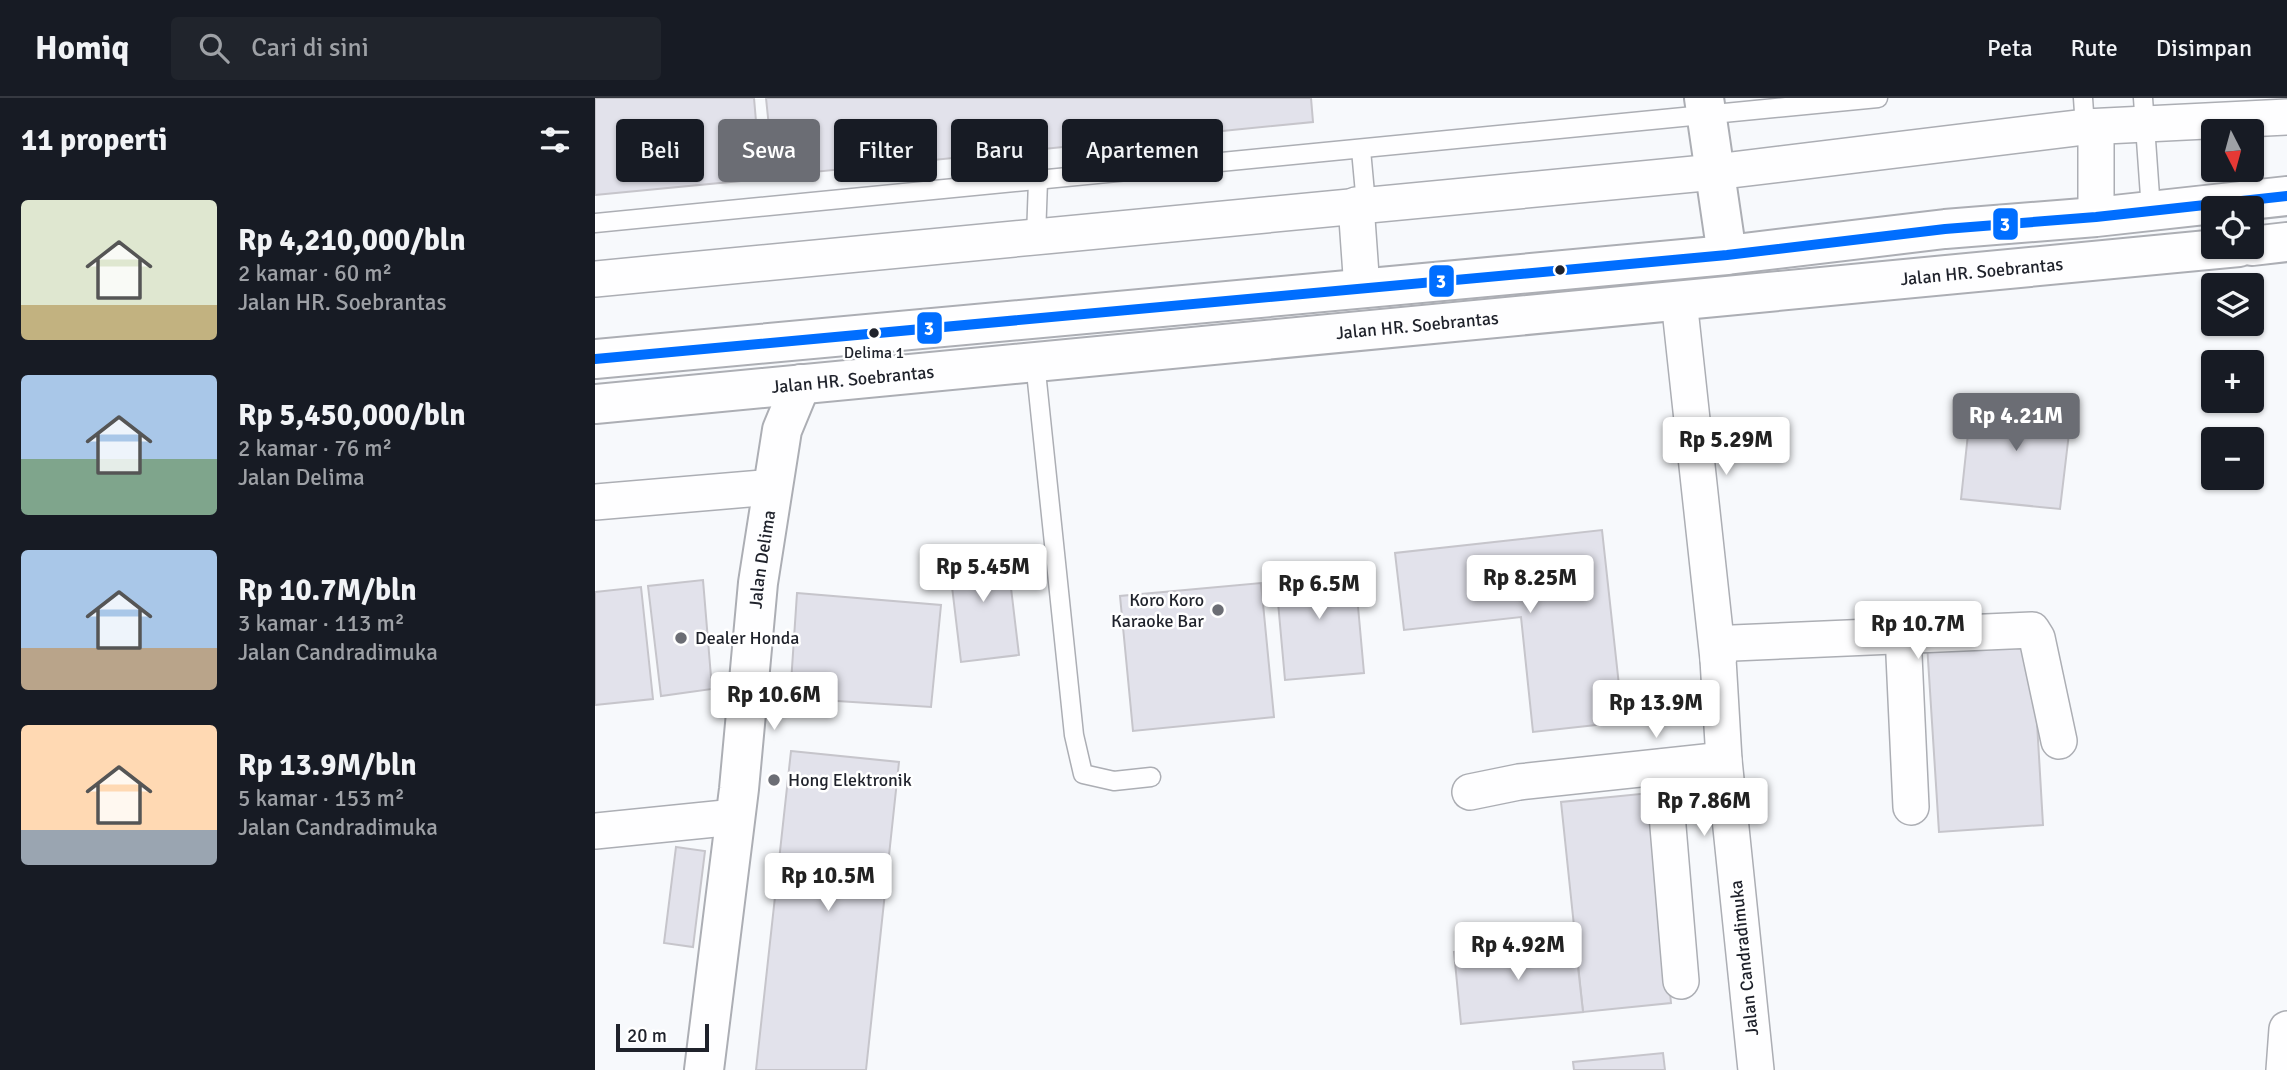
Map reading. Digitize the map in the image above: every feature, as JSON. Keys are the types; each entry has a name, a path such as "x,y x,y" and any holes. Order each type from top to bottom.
{"main road":[{"path":"1706,107 1727,255"},
{"path":"595,359 1727,255 1945,229 2096,217 2287,195"},
{"path":"2264,245 2287,242"},
{"name":"Jalan HR. Soebrantas","path":"595,404 2201,251"},
{"name":"Jalan Delima","path":"705,1070 735,817 758,583 782,429 801,384"}],"street":[{"path":"595,279 1715,172 2144,111 2287,117"},
{"path":"2088,117 2096,217"},
{"path":"1361,205 1362,289"},
{"name":"Jalan Candradimuka","path":"1679,300 1725,651 1724,760 1756,1070"},
{"path":"595,502 773,486"},
{"path":"1725,651 1903,634 2032,630 2059,741"},
{"path":"1903,634 1911,807"},
{"path":"1470,792 1519,782 1724,760"},
{"path":"1663,767 1681,981"},
{"path":"595,831 735,817"},
{"path":"2284,1070 2287,1029"}],"lane":[{"path":"1048,180 1361,149 1706,107 1878,98"},
{"path":"2144,111 2151,210"},
{"path":"1361,149 1361,205"},
{"path":"595,223 1027,182"},
{"path":"1036,237 1038,182"},
{"path":"1035,362 1074,735 1083,774 1114,781 1151,777"}],"building":[{"path":"595,98 754,98 756,119 718,119 718,182 730,182 595,195"},
{"path":"766,98 1311,98 1313,122 1223,131 1223,119 1062,119 1062,147 1048,149 1048,119 951,119 951,158 937,160 937,119 834,119 834,170 820,171 820,119 768,119"},
{"path":"1972,397 2072,408 2060,509 1961,499"},
{"path":"1602,530 1623,722 1533,732 1521,617 1404,630 1395,553"},
{"path":"1006,546 1019,655 961,662 948,553"},
{"path":"1354,562 1364,673 1285,680 1275,569"},
{"name":"Dealer Honda","path":"703,580 712,689 661,696 648,586"},
{"path":"1261,583 1274,717 1133,731 1120,596"},
{"path":"641,587 653,699 595,705 595,592"},
{"path":"797,593 941,605 931,707 790,698"},
{"path":"2032,637 2043,825 1939,832 1927,644"},
{"path":"791,751 899,762 866,1070 756,1070"},
{"path":"1650,793 1671,1003 1583,1012 1561,802"},
{"path":"676,847 705,851 693,947 664,943"},
{"path":"1575,940 1583,1012 1461,1024 1454,952"},
{"path":"1663,1053 1665,1070 1574,1070 1573,1062"}],"transit line":[{"name":"3","path":"595,359 1727,255 1945,229 2096,217 2287,196"}],"place":[{"name":"Delima 1","path":"874,333"},
{"name":"Koro Koro Karaoke Bar","path":"1218,610"},
{"name":"Dealer Honda","path":"681,638"},
{"name":"Hong Elektronik","path":"774,780"}]}
